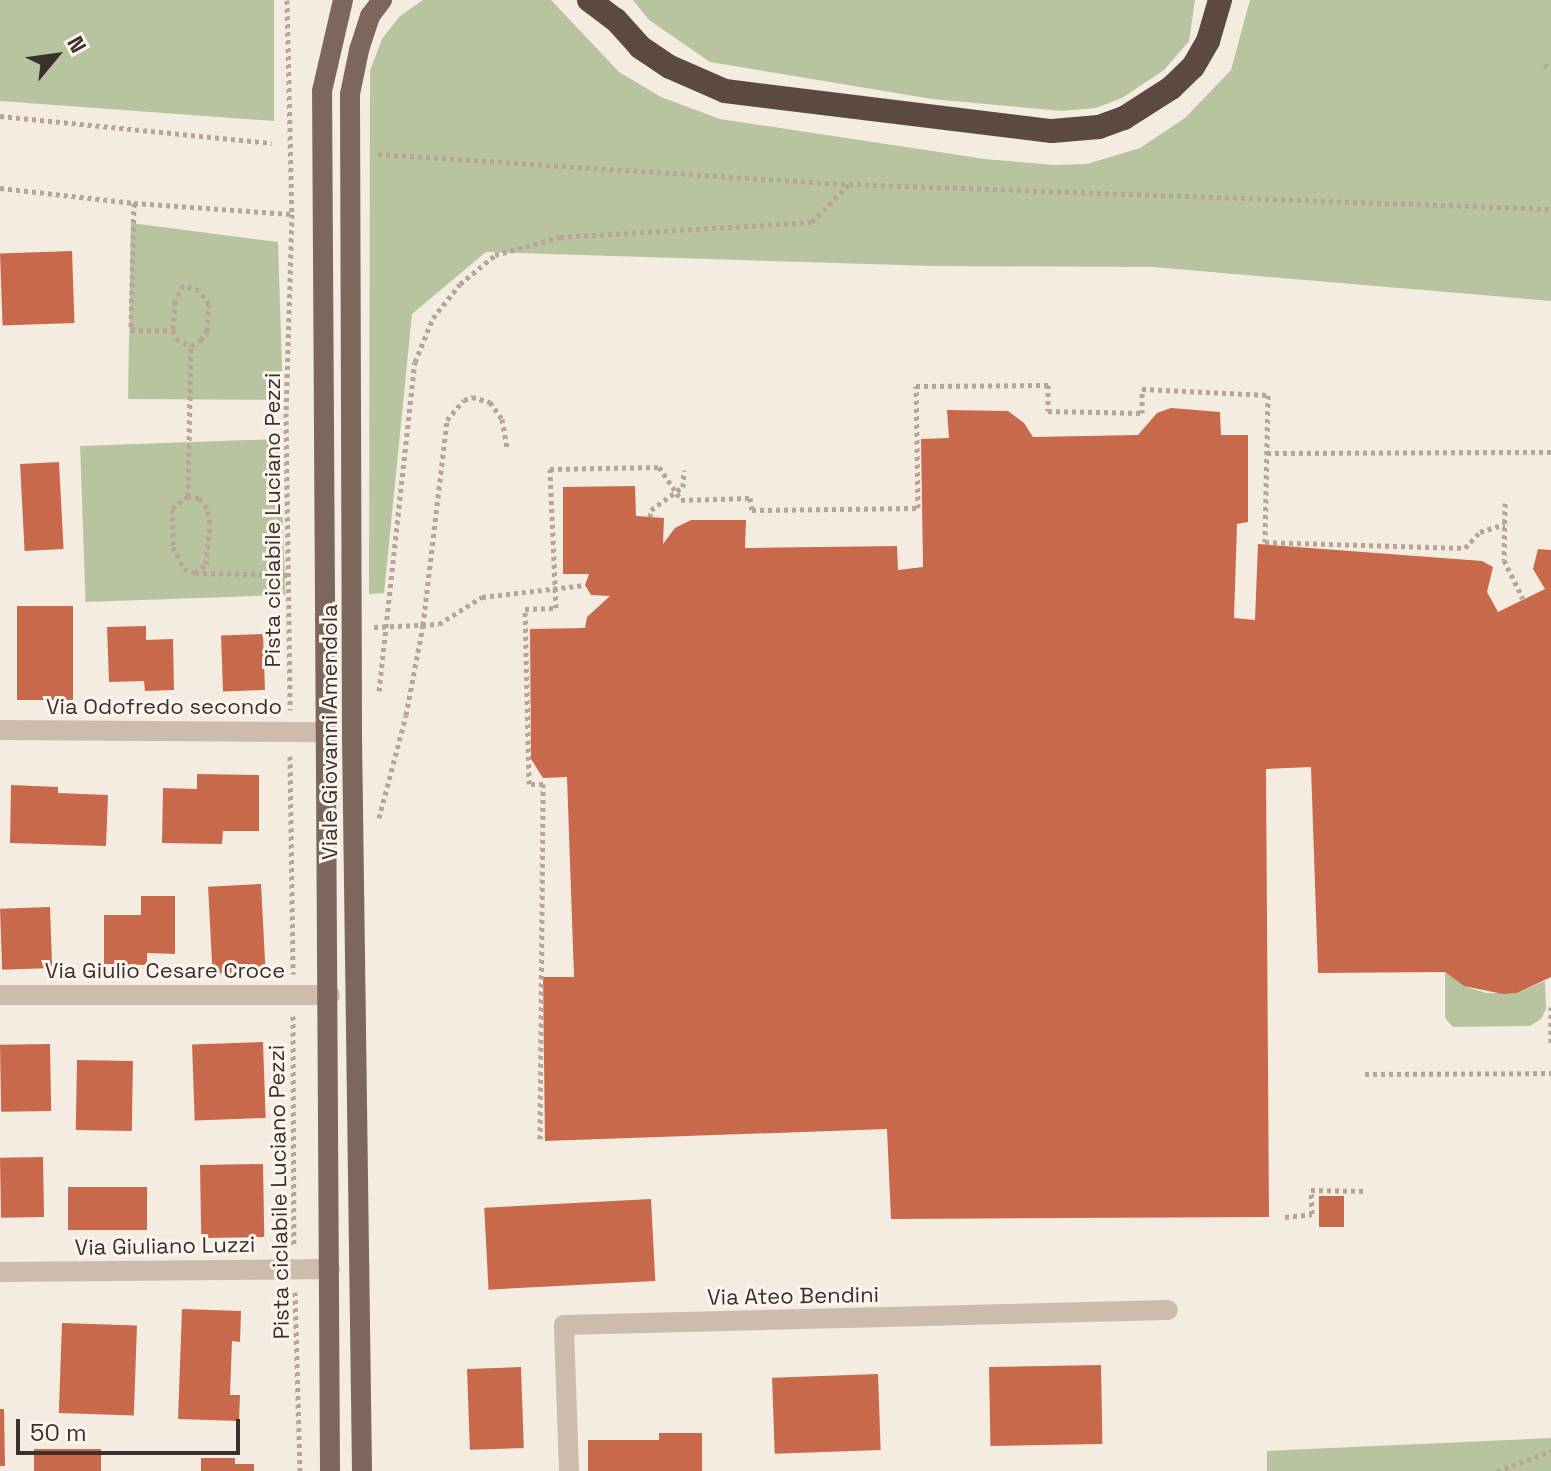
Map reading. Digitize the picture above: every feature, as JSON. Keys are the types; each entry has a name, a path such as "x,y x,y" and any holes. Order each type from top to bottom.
{"highway":[{"path":"589,0 611,10 640,47 670,67 725,91 1052,131 1099,127 1124,118 1171,88 1193,67 1208,41 1220,0"}],"main road":[{"name":"Viale Giovanni Amendola","path":"330,1471 330,995 322,91 343,0"},
{"name":"Viale Giovanni Amendola","path":"362,1471 352,628 350,94 370,16 382,0"}],"street":[{"name":"Via Odofredo secondo","path":"0,730 327,732"},
{"name":"Via Giulio Cesare Croce","path":"0,995 330,995"},
{"name":"Via Giuliano Luzzi","path":"0,1272 330,1269"},
{"name":"Via Ateo Bendini","path":"569,1471 564,1325 1168,1310"}],"path":[{"name":"Pista ciclabile Luciano Pezzi","path":"287,0 292,214 286,413 294,1269 300,1471"},
{"path":"1544,65 1551,69"},
{"path":"0,116 272,143"},
{"path":"378,154 849,184 1551,209"},
{"path":"378,697 415,362 433,318 460,284 495,255 560,237 812,222 849,184"},
{"path":"0,188 134,203 292,214"},
{"path":"134,203 131,330 173,330"},
{"path":"183,285 199,290 209,304 207,331 201,340 191,346 176,339 173,330 178,291 183,285"},
{"path":"188,496 191,346"},
{"path":"540,1139 543,784 529,784 525,609 556,608 550,469 659,467 681,500 750,498 752,510 918,508 916,386 1048,385 1048,411 1064,412 1142,413 1142,389 1268,395 1265,542 1465,548 1471,538 1480,532 1505,524"},
{"path":"376,793 378,823 406,715 423,625 447,420 464,400 472,397 490,402 502,419 507,447"},
{"path":"1267,453 1551,452"},
{"path":"650,517 651,510 683,487 684,470"},
{"path":"195,573 206,564 210,523 207,508 199,498 188,496 172,509 172,537 178,561 184,569 195,573 289,575"},
{"path":"1505,503 1504,560 1523,599"},
{"path":"352,628 439,624 482,597 585,585"},
{"path":"289,633 326,629"},
{"path":"1551,1000 1551,1043"},
{"path":"1365,1074 1551,1073"},
{"path":"1285,1217 1312,1214 1311,1190 1365,1191"},
{"path":"1497,1471 1551,1451"}],"green space":[{"path":"0,0 274,0 274,121 0,101"},
{"path":"423,0 551,0 619,72 661,97 720,119 985,159 1054,165 1087,164 1140,148 1185,118 1231,70 1250,0 1551,0 1551,301 1153,267 934,266 486,252 412,314 384,593 369,594 370,71 382,39 400,16"},
{"path":"633,0 1195,0 1189,41 1164,70 1122,98 1096,108 1062,111 932,99 710,62 649,20"},
{"path":"131,223 278,242 283,400 128,399"},
{"path":"280,439 285,595 86,602 80,446"},
{"path":"1445,972 1464,986 1486,993 1517,993 1545,981 1546,1009 1541,1019 1530,1026 1453,1027 1445,1018"},
{"path":"1551,1438 1551,1471 1267,1471 1267,1451"}],"building":[{"path":"72,251 75,323 3,325 0,254"},
{"path":"1171,408 1220,412 1221,435 1248,435 1248,522 1237,524 1234,618 1255,620 1258,544 1482,561 1493,567 1487,592 1498,612 1545,589 1533,569 1538,549 1551,550 1551,977 1517,993 1503,994 1464,986 1445,972 1318,973 1311,767 1266,769 1269,1217 891,1219 887,1129 545,1141 543,977 574,977 567,777 543,778 531,759 530,629 585,628 587,617 610,596 591,595 585,585 589,574 563,574 563,487 635,486 636,516 664,518 663,544 675,528 691,520 746,520 745,548 897,546 898,570 923,567 921,439 949,438 947,410 1008,411 1024,423 1033,437 1138,435 1157,413"},
{"path":"59,462 64,549 25,551 20,464"},
{"path":"17,606 73,606 73,700 17,700"},
{"path":"146,626 146,640 173,639 174,690 145,691 144,681 109,682 107,627"},
{"path":"263,634 265,690 223,691 221,635"},
{"path":"197,774 259,775 259,831 223,831 222,844 162,843 163,788 197,789"},
{"path":"11,785 58,787 58,793 108,795 106,846 10,843"},
{"path":"261,884 266,971 213,974 208,887"},
{"path":"141,896 175,896 175,954 147,953 147,965 104,964 104,915 141,915"},
{"path":"50,907 52,968 2,970 0,909"},
{"path":"263,1042 266,1118 195,1120 192,1044"},
{"path":"50,1044 51,1111 1,1112 0,1045"},
{"path":"77,1060 133,1061 132,1131 76,1130"},
{"path":"43,1157 44,1217 1,1218 0,1158"},
{"path":"263,1164 264,1237 201,1238 200,1165"},
{"path":"68,1187 147,1187 147,1230 68,1230"},
{"path":"1319,1196 1344,1196 1344,1227 1319,1227"},
{"path":"651,1199 655,1281 489,1290 484,1208"},
{"path":"182,1309 241,1311 240,1342 232,1341 230,1395 240,1395 239,1421 178,1419"},
{"path":"62,1323 137,1326 134,1416 59,1413"},
{"path":"1101,1365 1102,1444 990,1446 989,1367"},
{"path":"521,1367 524,1448 470,1450 467,1369"},
{"path":"878,1374 881,1450 775,1454 772,1378"},
{"path":"0,1409 4,1409 5,1466 0,1466"},
{"path":"659,1433 702,1433 702,1471 588,1471 588,1440 659,1440"},
{"path":"34,1449 101,1449 101,1471 34,1471"},
{"path":"201,1458 235,1458 235,1464 254,1464 254,1471 201,1471"}]}
